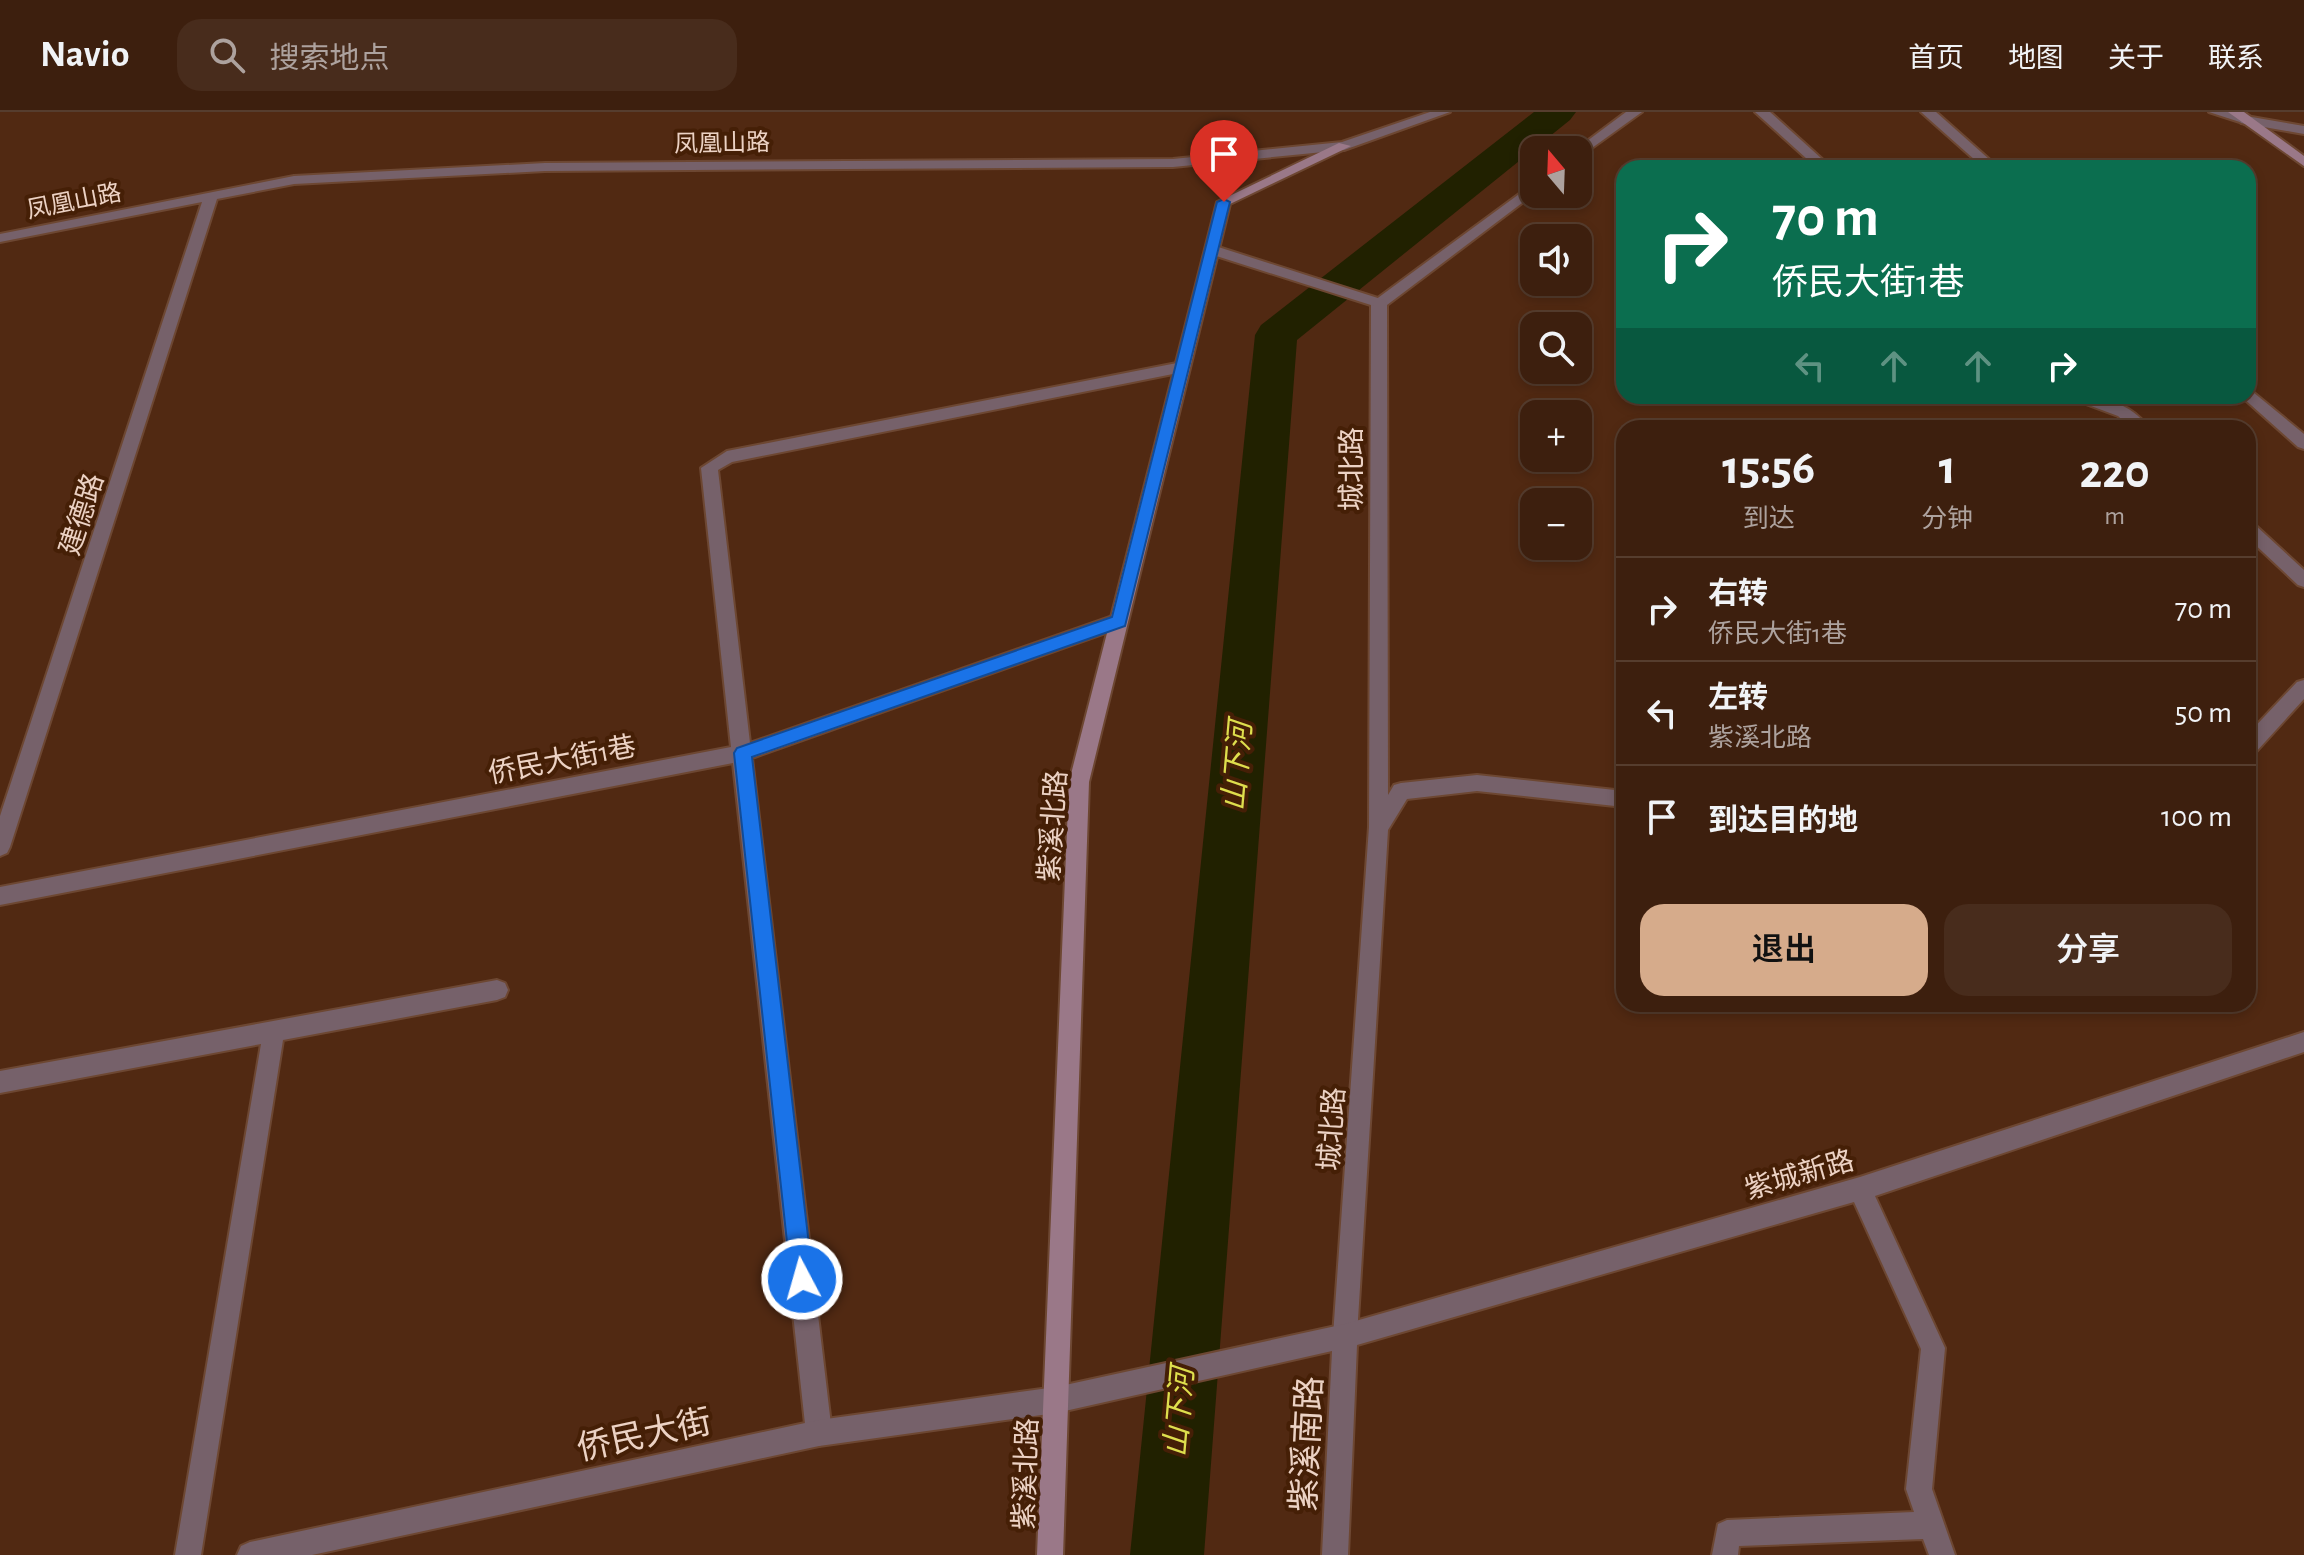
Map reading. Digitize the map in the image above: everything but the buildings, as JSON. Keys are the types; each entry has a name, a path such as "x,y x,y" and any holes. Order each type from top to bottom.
{"street":[{"name":"凤凰山路","path":"0,238 294,180 545,167 1173,163 1344,146 1443,112"},
{"path":"1592,144 1635,112"},
{"path":"1762,112 1816,160"},
{"path":"1928,112 1983,160"},
{"path":"2216,112 2304,130"},
{"path":"2240,116 2304,162"},
{"name":"紫溪北路","path":"1050,1555 1079,782 1224,202 1344,146"},
{"name":"建德路","path":"0,847 211,196"},
{"path":"1212,250 1379,303 1520,197"},
{"name":"城北路","path":"1345,1336 1378,829 1379,303"},
{"path":"819,1433 709,468 727,457 1182,367"},
{"path":"2256,400 2304,443"},
{"path":"2102,404 2124,412 2132,420"},
{"path":"2256,535 2304,580"},
{"name":"侨民大街1巷","path":"0,896 743,753 1119,621"},
{"path":"2256,738 2304,687"},
{"name":"城北路","path":"1378,829 1401,791 1477,783 1616,798"},
{"path":"0,1082 497,990"},
{"path":"188,1555 274,1030"},
{"name":"紫城新路","path":"1056,1400 1345,1336 1860,1189 2304,1042"},
{"path":"1860,1189 1933,1348 1919,1489 1942,1555"},
{"name":"紫溪南路","path":"1335,1555 1345,1336"},
{"name":"侨民大街","path":"250,1555 819,1433 1056,1400"},
{"path":"1725,1555 1727,1533 1932,1525"}],"waterway":[{"name":"山下河","path":"1167,1555 1276,335 1557,112"}],"route":[{"path":"802,1279 743,753 1119,621 1224,202"}]}
